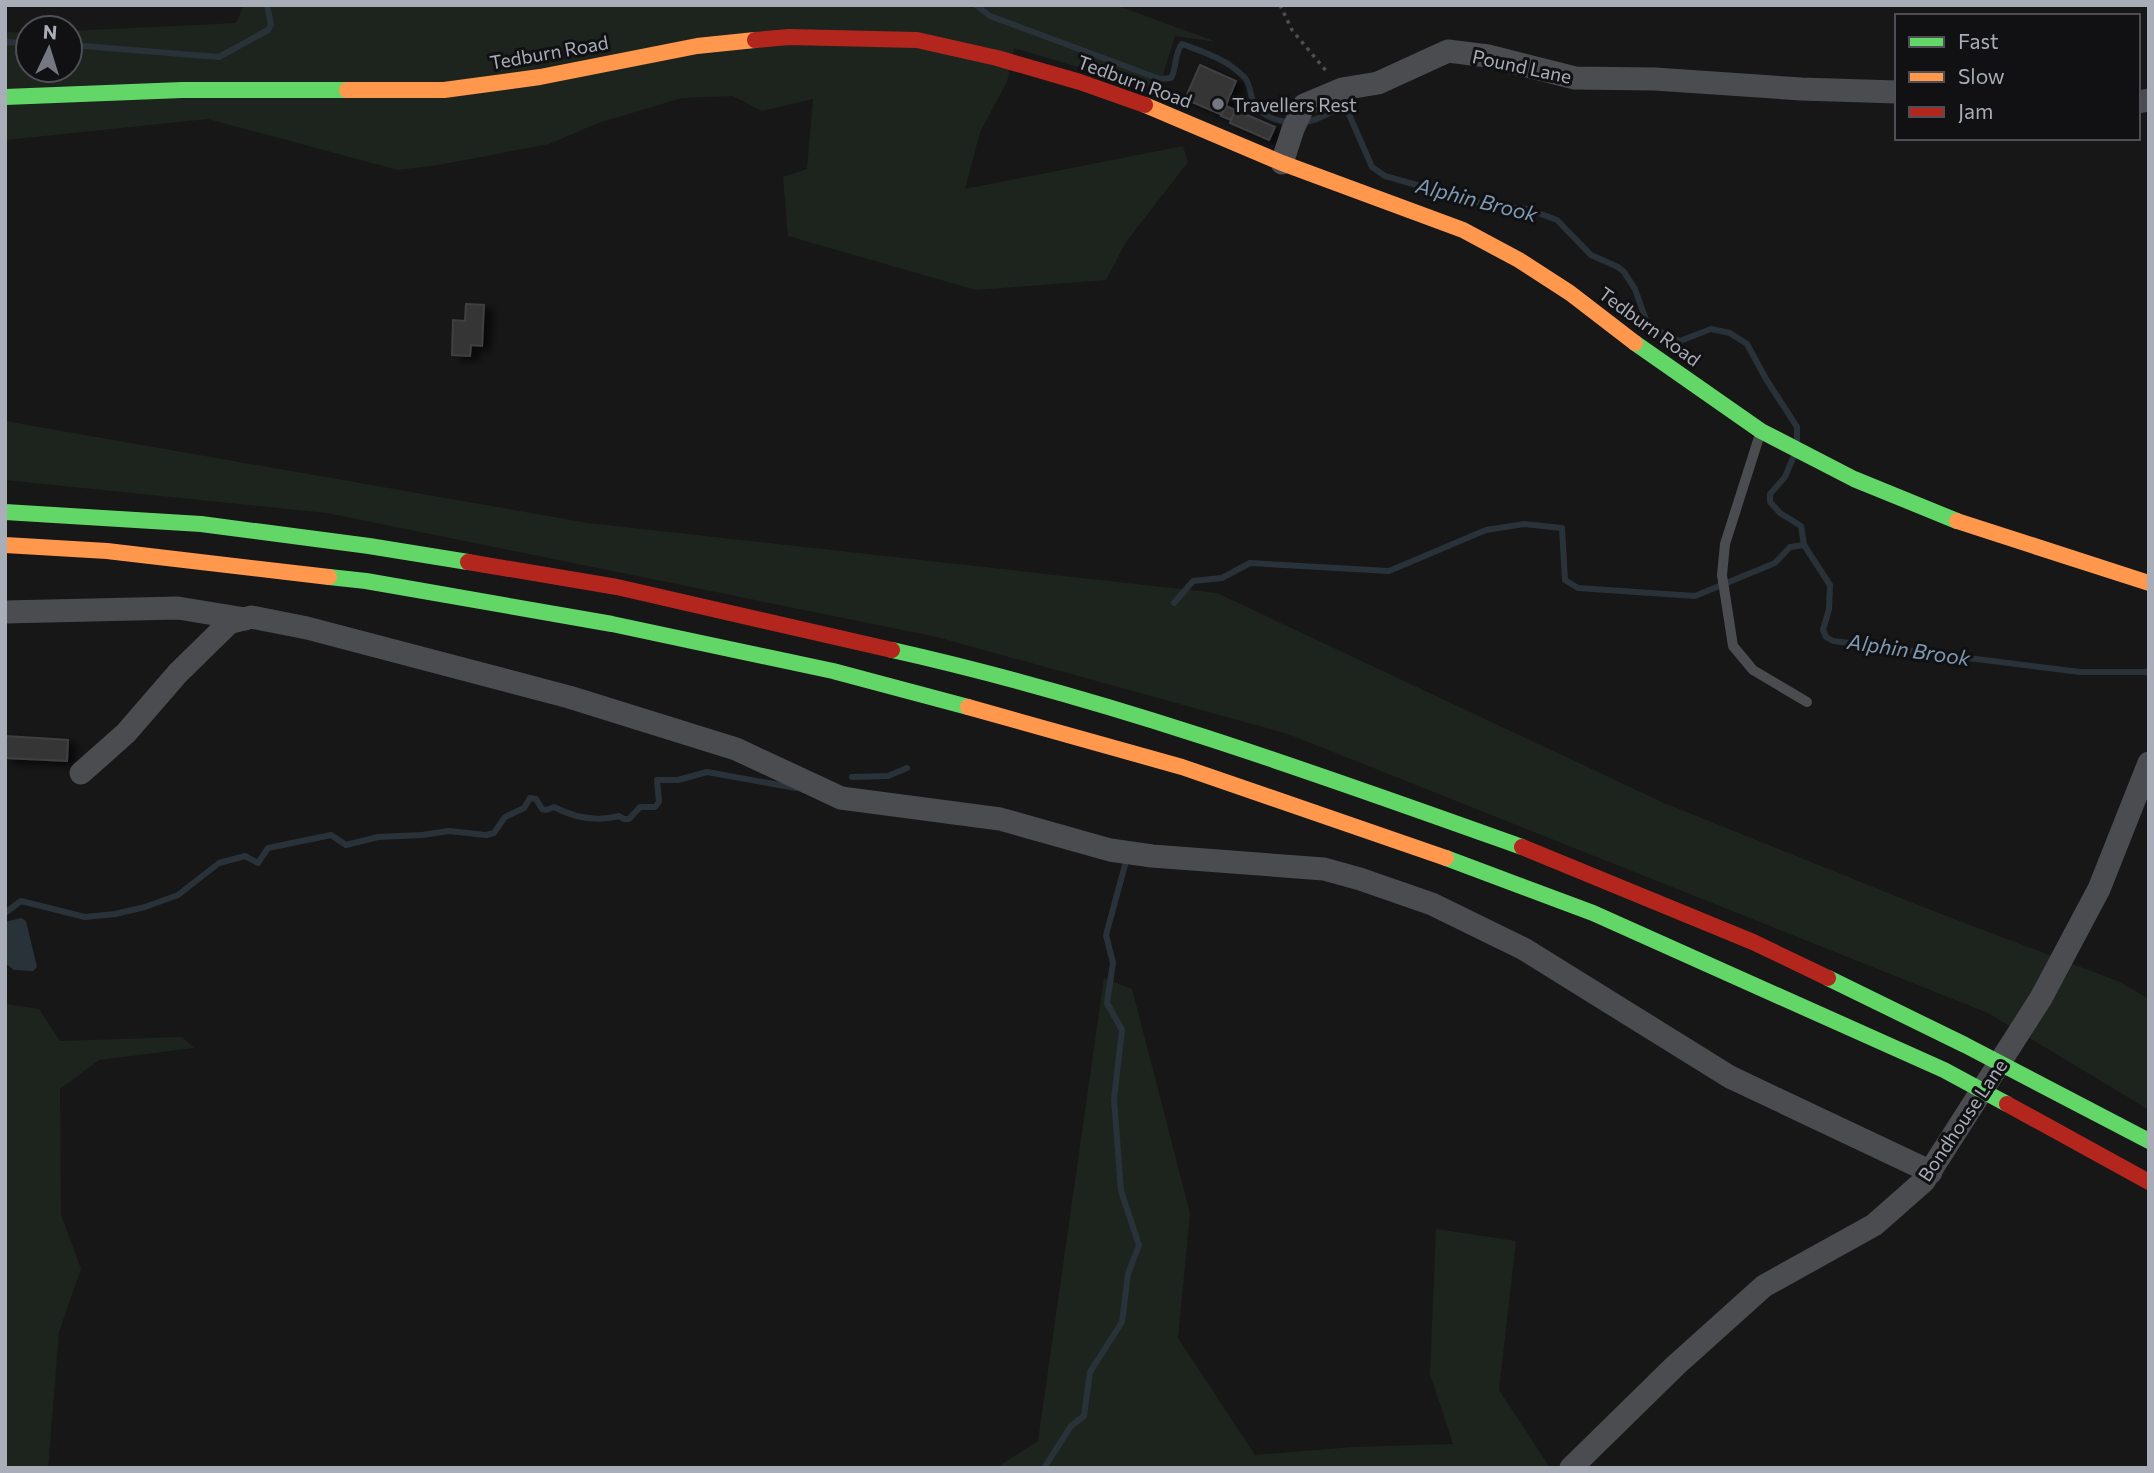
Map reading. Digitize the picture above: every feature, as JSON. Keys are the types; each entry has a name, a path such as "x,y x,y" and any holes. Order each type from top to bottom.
{"main road":[{"name":"Tedburn Road","path":"5,97 182,90 444,90 540,77 697,46 789,37 917,40 997,58 1080,82 1167,113 1282,163 1463,230 1519,260 1570,293 1781,443 1892,496 1980,530 2149,583"},
{"path":"5,512 201,524 369,546 617,587 960,665 1168,725 1347,784 1549,857 1753,942 1965,1045 2149,1141"},
{"path":"5,545 107,551 366,581 599,622 833,671 1052,729 1182,767 1366,828 1593,914 1944,1070 2149,1182"}],"street":[{"name":"Pound Lane","path":"1282,163 1293,128 1304,105 1342,89 1378,83 1448,51 1488,57 1575,78 1655,79 1801,89 1895,92"},
{"path":"5,612 178,608 245,619"},
{"path":"80,773 126,733 178,673 229,623 251,617 307,628 569,697 736,749 841,798 1000,819 1110,850 1152,856 1324,869 1360,879 1432,904 1524,949 1730,1077 1931,1172"},
{"name":"Bondhouse Lane","path":"1571,1468 1675,1366 1763,1286 1874,1225 1924,1181 2041,998 2099,889 2149,764"}],"lane":[{"path":"1761,431 1725,544 1722,560 1724,601 1733,646 1753,670 1807,702"}],"path":[{"path":"1280,5 1292,30 1342,89"}],"shaded area":[{"path":"244,5 1115,5 1217,42 1175,36 1158,91 1014,48 1007,82 980,132 965,189 1183,146 1188,162 1126,242 1106,280 976,290 788,236 783,177 807,169 813,99 762,111 733,96 682,98 598,123 549,144 398,170 208,119 5,140 5,32 14,32 14,84 84,84 84,30 236,23"},
{"path":"5,421 588,523 1217,593 1664,803 1923,907 2120,982 2149,999 2149,1110 1988,1013 1288,734 937,637 327,513 5,480"},
{"path":"21,918 26,921 37,967 33,971 14,970 5,963 5,922"},
{"path":"1104,978 1132,989 1190,1213 1178,1338 1255,1455 1353,1447 1453,1444 1430,1374 1436,1229 1516,1241 1499,1390 1549,1466 996,1468 1038,1441"},
{"path":"5,1004 39,1009 60,1041 182,1037 194,1048 99,1060 60,1089 61,1215 81,1269 59,1332 48,1468 5,1468"}],"building":[{"path":"1200,65 1236,81 1222,115 1185,99"},
{"path":"1226,106 1235,110 1231,120 1221,116"},
{"path":"1235,110 1275,127 1269,140 1230,123"},
{"path":"466,304 484,305 482,346 471,345 470,356 452,355 453,320 465,321"},
{"path":"5,736 68,740 67,761 5,758"}],"waterway":[{"name":"Alphin Brook","path":"84,46 219,57 268,30 271,25 267,5"},
{"name":"Alphin Brook","path":"976,5 990,16 1160,79 1171,78 1182,44 1199,50 1238,71 1245,78 1255,104 1263,113 1291,122"},
{"name":"Alphin Brook","path":"5,42 14,42"},
{"name":"Alphin Brook","path":"1302,122 1329,113 1348,112 1372,167 1385,176 1487,205 1528,209 1557,220 1591,255 1624,272 1635,289 1647,323 1680,341 1711,329 1730,333 1747,344 1797,427 1797,441"},
{"name":"Alphin Brook","path":"1793,458 1785,477 1770,494 1770,502 1780,513 1801,526 1804,545 1830,585 1829,609 1823,630 1826,637 1833,641 2080,672 2149,672"},
{"path":"1174,603 1193,581 1222,578 1250,563 1389,571 1486,530 1524,524 1562,528 1565,580 1578,588 1695,596 1775,563 1790,547 1804,545"},
{"path":"852,777 888,776 907,768"},
{"path":"5,913 21,901 85,917 145,907 178,895 219,863 245,856 258,863 268,848 331,835 346,845 378,837 449,831 486,835 494,833 505,817 524,808 530,798 536,799 542,809 546,810 554,807 586,818 619,816 629,819 640,807 655,807 659,802 657,780 678,780 707,772 796,788"},
{"path":"1044,1468 1071,1426 1084,1416 1090,1372 1122,1322 1128,1274 1139,1245 1121,1191 1114,1099 1122,1030 1107,1003 1113,963 1106,935 1125,865"}],"traffic: fast":[{"path":"5,97 182,90 347,90"},
{"path":"1635,343 1761,431 1854,479 1957,521"},
{"path":"5,512 201,524 468,562"},
{"path":"329,577 366,581 612,624 833,671 968,707"},
{"path":"892,650 972,669 1131,714 1288,765 1522,847"},
{"path":"1446,858 1593,913 1944,1070 2007,1104"},
{"path":"1828,978 1965,1045 2149,1141"}],"traffic: slow":[{"path":"347,90 444,90 540,77 697,46 755,40"},
{"path":"1145,105 1282,163 1463,230 1519,260 1570,293 1635,343"},
{"path":"1957,521 2149,583"},
{"path":"5,545 107,551 329,577"},
{"path":"968,707 1182,767 1446,858"}],"traffic: jam":[{"path":"755,40 789,37 917,40 997,58 1080,82 1145,105"},
{"path":"468,562 617,587 892,650"},
{"path":"1522,847 1753,942 1828,978"},
{"path":"2007,1104 2149,1182"}],"place":[{"name":"Travellers Rest","path":"1218,104"}]}
